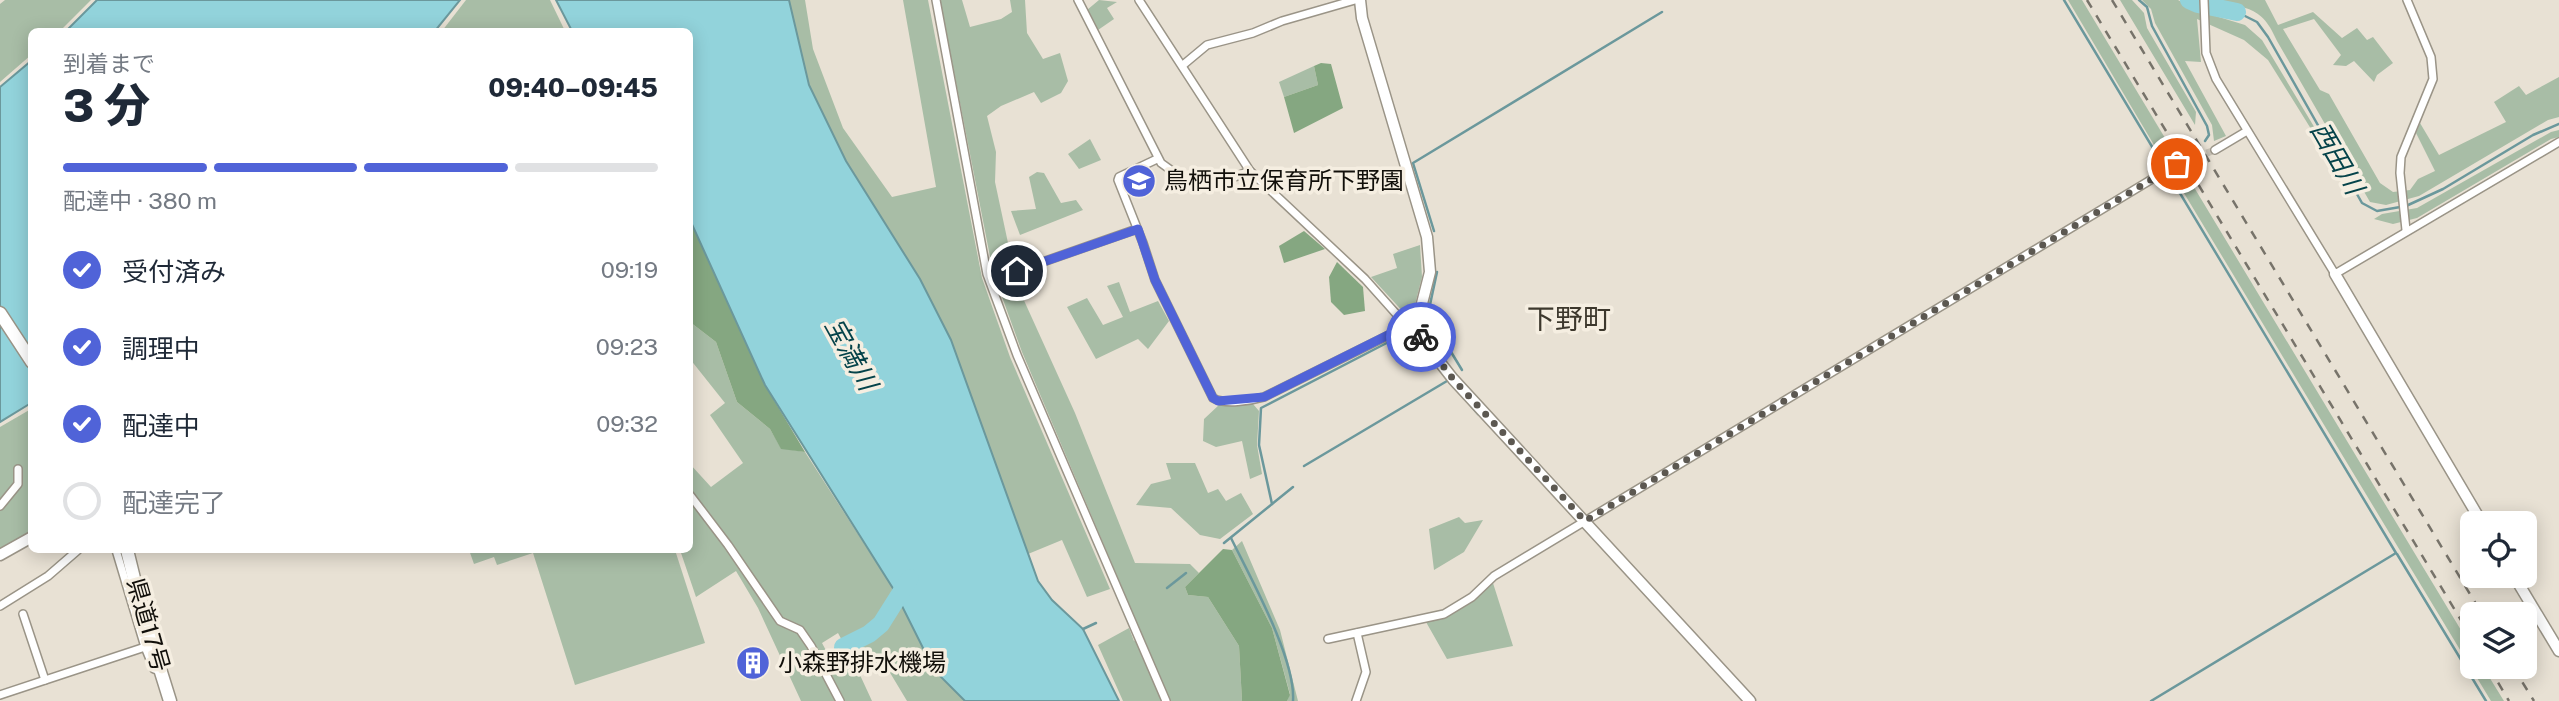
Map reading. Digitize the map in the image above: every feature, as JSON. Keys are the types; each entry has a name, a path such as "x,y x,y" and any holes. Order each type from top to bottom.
{"main road":[{"path":"0,313 28,356"},
{"name":"県道17号","path":"128,553 142,611 170,701"}],"street":[{"path":"936,0 987,274 1021,366 1166,701"},
{"path":"1078,0 1157,159 1186,181 1211,186 1250,170"},
{"path":"1139,0 1250,170 1366,279 1420,337 1453,379 1750,701"},
{"path":"1157,159 1119,177 1155,280 1213,398 1218,401 1264,397 1411,327 1430,272 1427,237 1357,0 1207,45 1183,65"},
{"path":"2204,0 2204,26 2210,65 2475,511"},
{"path":"2406,227 2400,173 2404,145 2433,79 2431,57 2411,1"},
{"path":"2215,150 2247,131"},
{"path":"2334,274 2406,227 2559,142"},
{"path":"1328,639 1444,614 1472,597 1494,576 2174,166"},
{"path":"1017,271 1138,229"},
{"path":"0,506 18,484 18,469"},
{"path":"693,499 729,545 780,621 800,631 811,646 840,701"},
{"path":"0,555 28,539"},
{"path":"0,606 48,576 75,553"},
{"path":"117,553 145,647 154,669 160,671"},
{"path":"2521,588 2559,651"},
{"path":"23,614 45,680"},
{"path":"1356,701 1366,672 1357,634"},
{"path":"0,695 145,647"}],"green space":[{"path":"5,0 91,0 63,28 28,28 28,58 0,82 0,4"},
{"path":"466,0 550,0 564,28 444,28"},
{"path":"789,0 805,0 813,49 843,128 892,197 936,187 903,0 928,0 982,278 1010,357 1110,589 1087,597 1062,540 1028,554 951,340 920,279 846,161 809,85"},
{"path":"940,0 962,0 970,27 1001,19 1012,12 1010,0 1025,0 1027,33 1043,59 1060,53 1068,81 1061,93 1041,103 1034,92 1001,106 987,116 996,152 995,182 1017,285 1075,413 1135,563 1190,564 1199,573 1185,587 1188,595 1208,597 1239,646 1242,701 1123,701 1098,645 1129,628 1134,641 1143,637 1022,352 993,272"},
{"path":"1099,0 1117,2 1107,8 1114,19 1098,30 1087,10"},
{"path":"2068,0 2082,0 2171,148 2164,152 2157,150"},
{"path":"2120,0 2132,0 2144,13 2147,28 2196,112 2195,125"},
{"path":"2142,0 2178,0 2196,10 2245,25 2262,40 2319,135 2321,145 2268,60 2244,40 2197,19 2201,62 2185,61 2226,136 2214,141 2212,125 2155,23 2151,9"},
{"path":"2200,0 2265,0 2278,25 2313,12 2342,38 2357,28 2367,40 2373,37 2393,63 2377,75 2374,82 2354,61 2346,66 2333,65 2341,55 2314,19 2283,29 2320,90 2329,94 2380,183 2393,192 2410,190 2418,179 2435,171 2416,133 2420,123 2439,155 2506,122 2494,102 2519,86 2526,95 2559,77 2559,117 2548,120 2419,196 2386,205 2370,202 2263,19 2247,8"},
{"path":"1321,63 1331,64 1343,108 1294,133 1284,97 1318,85 1314,66"},
{"path":"1314,66 1318,85 1284,97 1279,82"},
{"path":"2559,130 2559,137 2551,139 2417,218 2393,224 2374,219 2382,214 2417,208"},
{"path":"1090,139 1101,160 1079,169 1068,154"},
{"path":"2183,169 2460,628 2460,650 2173,175"},
{"path":"1037,172 1044,173 1061,203 1076,200 1083,210 1020,235 1011,211 1036,209 1029,177"},
{"path":"693,227 765,385 805,452 781,449 770,429 737,402 716,342 693,324"},
{"path":"1304,231 1325,249 1284,263 1279,246"},
{"path":"1420,245 1422,277 1412,316 1407,316 1371,277 1397,268 1393,254"},
{"path":"1337,262 1363,287 1365,311 1344,315 1331,302 1329,277"},
{"path":"1119,282 1130,312 1158,301 1169,321 1148,349 1138,339 1096,359 1067,307 1087,298 1103,325 1123,317 1107,286"},
{"path":"693,324 716,342 737,402 770,429 781,448 805,452 894,590 934,670 965,701 907,701 886,666 860,675 872,701 801,701 758,608 736,571 696,597 681,553 693,553 693,467 711,487 743,463 710,415 725,403 693,363","holes":["838,633 854,663 837,671 822,643"]},
{"path":"1253,404 1259,411 1257,445 1262,474 1250,479 1242,441 1216,447 1203,441 1204,419 1219,405"},
{"path":"28,411 28,534 0,551 0,427"},
{"path":"1166,463 1195,463 1208,493 1218,489 1226,501 1241,493 1253,514 1220,539 1200,535 1171,508 1136,505 1151,484 1171,479"},
{"path":"1459,517 1465,523 1483,520 1464,552 1434,570 1429,529"},
{"path":"1242,541 1280,630 1298,701 1287,701 1290,694 1272,628 1232,550"},
{"path":"1223,549 1232,550 1272,628 1290,695 1287,701 1242,701 1239,646 1208,597 1188,595 1185,587"},
{"path":"470,553 533,553 497,565 494,557 474,564"},
{"path":"533,553 676,553 705,643 575,685"},
{"path":"1493,583 1513,646 1447,659 1426,622 1462,607"},
{"path":"2478,679 2490,679 2504,701 2491,701"}],"water":[{"path":"97,0 460,0 437,28 69,28"},
{"name":"宝満川","path":"556,0 789,0 809,85 846,161 920,279 951,340 1038,581 1052,600 1083,629 1119,701 965,701 934,670 894,590 765,385 693,227 693,28 570,28"},
{"path":"28,64 28,405 0,422 0,87"}],"waterway":[{"path":"2064,0 2396,553 2151,701"},
{"path":"2139,0 2147,7 2152,26 2207,126 2209,135 2205,141"},
{"name":"西田川","path":"2189,0 2237,12"},
{"path":"1434,231 1413,163 1662,12"},
{"name":"西田川","path":"2237,12 2257,22 2268,37 2362,203 2377,211 2406,206 2443,189 2533,135 2559,124"},
{"path":"2162,164 2170,155"},
{"path":"1437,272 1428,314 1462,370"},
{"path":"1272,504 1259,445 1261,408 1404,334"},
{"path":"1304,466 1447,381"},
{"path":"1471,406 1478,414"},
{"path":"1224,543 1293,487"},
{"path":"1231,538 1280,641 1292,684 1293,701"},
{"path":"2397,554 2486,701"},
{"path":"1167,588 1186,573"},
{"path":"843,647 869,634 881,624 910,578"},
{"path":"1083,629 1096,623"}],"tunnel":[{"path":"2177,164 2215,150"}],"railway":[{"path":"2087,0 2460,618"},
{"path":"2112,0 2475,602"},
{"path":"2496,679 2509,701"},
{"path":"2520,679 2534,701"}],"way so far":[{"path":"1421,337 1453,379 1585,521 2177,164"}],"place":[{"name":"鳥栖市立保育所下野園","path":"1139,181"},
{"name":"小森野排水機場","path":"753,663"}],"district":[{"name":"下野町","path":"1569,319"}],"route":[{"path":"1017,271 1138,229 1155,280 1213,398 1218,401 1254,400 1264,397 1406,326 1416,327 1421,337"}]}
